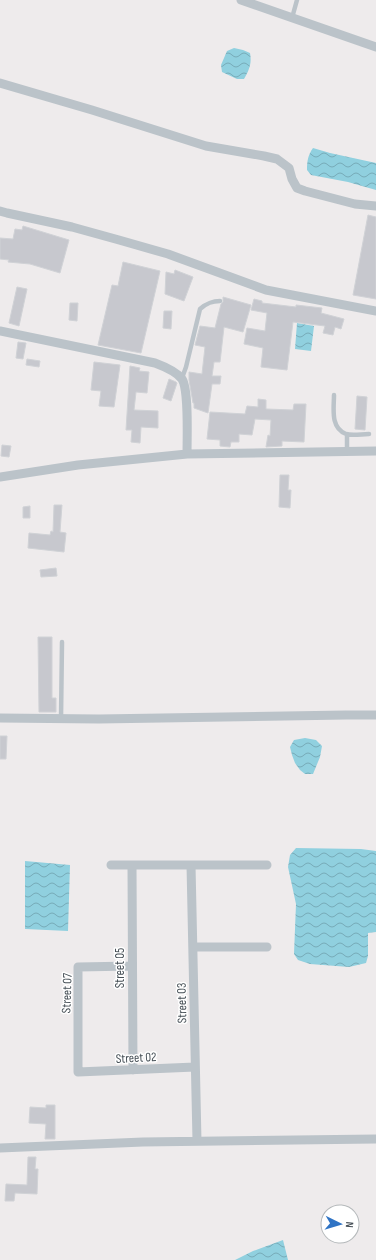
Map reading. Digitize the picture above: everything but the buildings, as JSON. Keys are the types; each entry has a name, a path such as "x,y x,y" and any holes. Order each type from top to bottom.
{"street":[{"path":"241,0 376,46"},
{"path":"0,83 206,146 277,159 289,168 292,179 297,188 355,204 376,206"},
{"path":"0,211 72,227 168,254 266,290 376,311"},
{"path":"0,331 155,362 171,370 182,378 186,391 187,454"},
{"path":"0,477 78,465 187,454 376,450"},
{"path":"0,718 99,719 346,714 376,715"},
{"path":"111,865 267,865"},
{"name":"Street 05","path":"132,865 133,1070"},
{"name":"Street 03","path":"191,865 197,1141"},
{"path":"193,947 267,946"},
{"name":"Street 07","path":"78,1072 78,967 132,966"},
{"name":"Street 02","path":"78,1072 195,1067"},
{"path":"0,1148 128,1142 376,1139"}],"lane":[{"path":"292,18 297,0"},
{"path":"182,378 200,309 213,301 220,301"},
{"path":"334,394 334,420 340,430 347,435 369,434"},
{"path":"347,435 347,450"},
{"path":"61,719 62,642"}],"water":[{"path":"234,48 250,53 250,67 244,79 237,79 222,72 221,65 227,51"},
{"path":"313,148 376,163 376,190 348,182 311,175 307,170 307,164"},
{"path":"297,323 314,326 311,351 295,349"},
{"path":"305,738 316,740 322,746 320,757 313,774 305,774 300,770 295,763 290,747 294,740"},
{"path":"296,848 361,849 376,851 376,932 368,933 368,956 366,963 349,967 310,964 298,960 294,954 296,904 288,867 290,855"},
{"path":"25,861 70,865 68,931 25,929"},
{"path":"283,1240 288,1260 235,1260 253,1251"}]}
